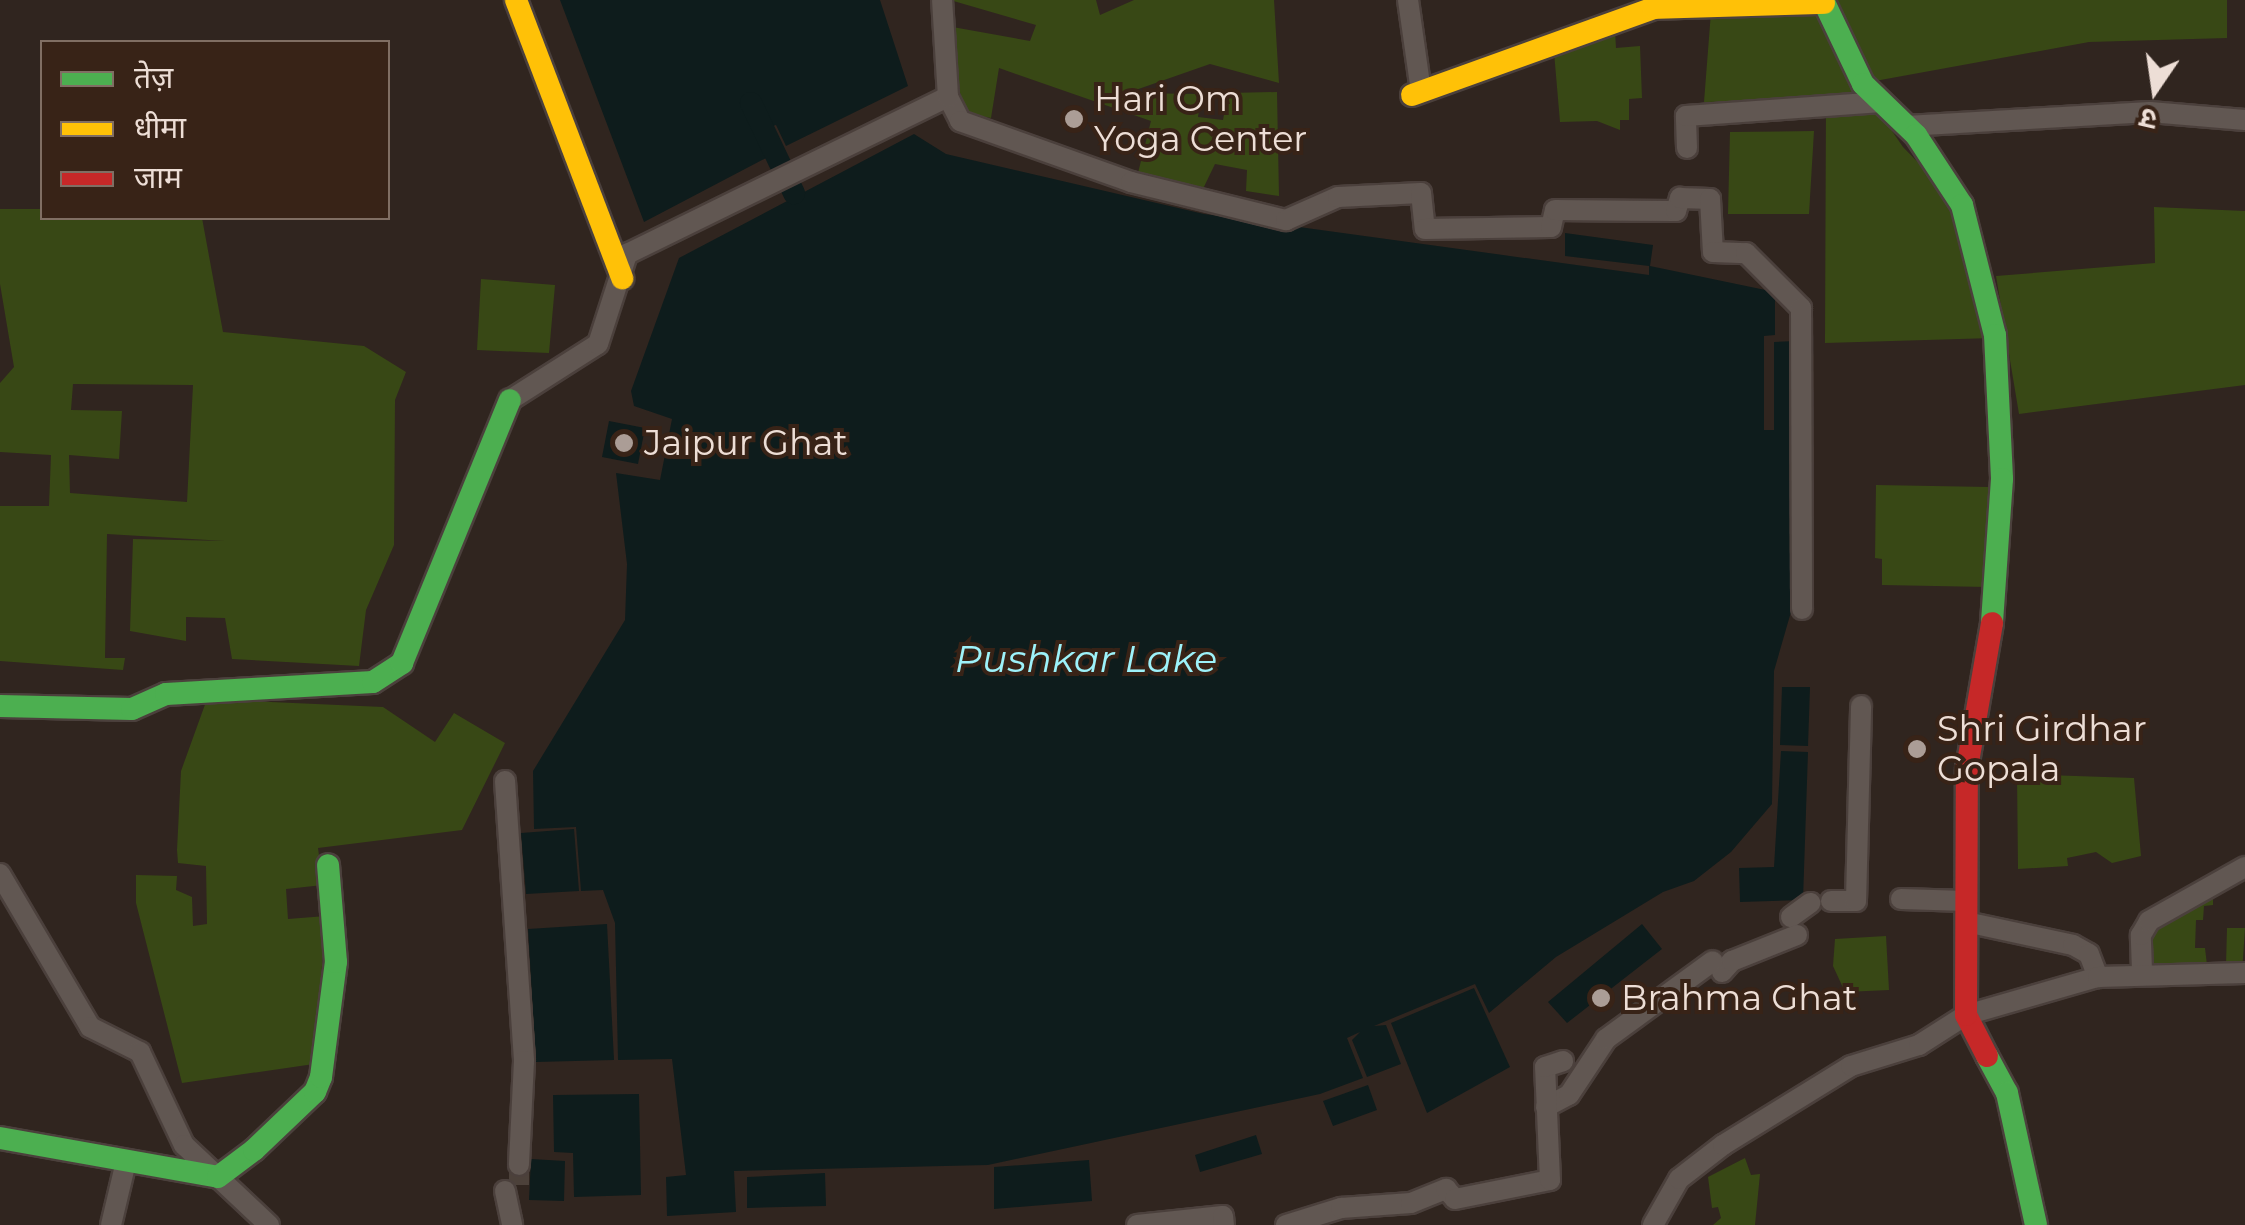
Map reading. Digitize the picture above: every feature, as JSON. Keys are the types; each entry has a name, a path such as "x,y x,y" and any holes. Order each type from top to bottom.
{"street":[{"path":"516,0 622,278"},
{"path":"942,0 942,99 960,121 1131,182 1286,220 1338,197 1421,193 1424,229 1552,227 1555,210 1676,212 1680,198 1710,200 1714,252 1746,253 1801,308 1802,609"},
{"path":"1408,0 1416,93 1653,8 1824,2 1863,84 1906,126 1968,217 1994,336 2002,479 1996,602 1966,768 1966,1014 2007,1093 2036,1225"},
{"path":"0,706 132,709 166,694 373,682 402,663 510,400 598,344 627,254 942,99"},
{"path":"1687,148 1686,116 1881,102"},
{"path":"1906,126 2150,112 2245,120"},
{"path":"1546,1108 1569,1095 1606,1039 1718,967 1794,926 1820,902 1856,901 1861,706"},
{"path":"505,782 524,1062 512,1225"},
{"path":"0,1138 125,1166 218,1177 316,1092 322,1077 336,962 328,865"},
{"path":"2142,971 2140,934 2149,921 2245,867"},
{"path":"0,874 90,1027 140,1052 184,1146 269,1225"},
{"path":"1901,899 1966,912 2073,945 2089,954 2098,977"},
{"path":"1653,1225 1680,1179 1724,1145 1852,1066 1919,1045 1966,1014 2098,977 2142,971 2245,973"},
{"path":"1286,1225 1341,1208 1411,1203 1446,1189 1454,1199 1550,1180 1545,1067 1563,1061"},
{"path":"111,1225 125,1166"},
{"path":"1136,1225 1223,1216 1224,1225"}],"green space":[{"path":"950,0 1096,0 1100,15 1134,0 1274,0 1279,83 1210,64 1127,93 1201,94 1198,117 1223,120 1228,93 1277,92 1279,196 1246,191 1247,170 1215,164 1200,195 1137,177 1151,121 999,68 991,118 964,113 947,26 1030,41 1036,25"},
{"path":"1828,0 2227,0 2227,38 2089,42 1864,83"},
{"path":"1822,6 1855,77 1903,147 1975,221 1993,338 1825,343 1826,100 1704,102 1711,12"},
{"path":"1615,30 1616,48 1640,46 1642,98 1629,99 1629,120 1620,120 1620,130 1597,121 1560,122 1554,52"},
{"path":"1814,131 1809,214 1728,214 1730,132"},
{"path":"2154,207 2245,211 2245,385 2019,414 1996,276 2155,263"},
{"path":"0,209 40,209 40,220 202,220 223,332 364,346 406,372 395,400 394,545 366,610 359,666 232,659 225,618 186,617 186,641 130,631 133,539 225,541 107,534 105,658 125,658 123,670 0,661 0,506 49,506 51,455 0,452 0,383 14,367 0,284","holes":["73,384 193,385 187,502 70,493 69,455 119,459 122,411 71,410"]},
{"path":"481,279 555,285 549,353 477,350"},
{"path":"1876,485 1989,487 1988,587 1882,585 1882,559 1875,558"},
{"path":"207,699 383,707 435,742 454,713 505,743 462,830 318,848 323,885 286,889 288,919 326,916 314,1064 182,1083 136,903 136,875 177,876 176,890 192,897 193,926 207,924 206,866 178,863 177,850 181,771"},
{"path":"2017,774 2134,778 2141,856 2112,863 2096,852 2067,858 2068,866 2018,869"},
{"path":"2213,895 2213,905 2204,906 2203,920 2196,920 2195,948 2205,948 2207,965 2226,965 2227,928 2245,928 2242,973 2144,971 2149,921 2199,907"},
{"path":"1886,936 1889,990 1845,992 1833,966 1835,939"},
{"path":"1745,1158 1751,1175 1760,1174 1755,1225 1713,1225 1721,1218 1718,1207 1712,1208 1708,1177"}],"water":[{"path":"560,0 880,0 908,86 786,146 776,125 758,131 768,157 644,222"},
{"name":"Pushkar Lake","path":"914,134 946,154 1204,214 1649,275 1649,266 1565,256 1565,233 1653,245 1650,266 1775,292 1775,335 1764,336 1764,430 1774,430 1774,342 1796,341 1798,427 1790,428 1793,605 1774,671 1772,804 1731,852 1694,881 1663,892 1556,957 1489,1013 1475,984 1374,1026 1386,1025 1401,1064 1367,1077 1352,1040 1360,1032 1347,1038 1363,1078 1320,1094 988,1165 734,1171 736,1212 667,1216 666,1177 686,1175 672,1059 618,1060 615,923 603,890 581,891 576,827 534,829 533,771 625,620 627,564 616,473 660,480 672,419 634,406 631,391 679,258"},
{"name":"Jaipur Ghat","path":"609,421 645,428 638,464 602,457"},
{"path":"1782,687 1810,687 1808,746 1780,745"},
{"path":"1781,751 1808,752 1803,900 1740,902 1739,868 1774,867"},
{"path":"574,829 579,891 526,894 521,833"},
{"path":"607,924 614,1060 536,1062 528,929"},
{"path":"1642,924 1662,949 1567,1023 1548,1002"},
{"path":"1474,988 1510,1067 1427,1113 1391,1023"},
{"path":"1368,1085 1377,1110 1333,1126 1323,1101"},
{"path":"639,1094 641,1195 574,1197 573,1153 554,1152 553,1095"},
{"path":"1256,1135 1262,1154 1200,1172 1195,1155"},
{"path":"531,1159 565,1161 564,1201 529,1200"},
{"path":"1089,1160 1092,1201 994,1209 994,1167"},
{"path":"825,1173 826,1206 747,1208 747,1177"}],"waterway":[{"path":"751,103 794,193"}],"tunnel":[{"path":"519,1165 519,1185"}],"traffic: fast":[{"path":"1823,0 1863,84 1916,135 1962,205 1995,335 2002,479 1992,623"},
{"path":"0,706 132,709 166,694 373,682 402,663 510,400"},
{"path":"0,1138 218,1177 254,1150 315,1092 321,1077 336,962 328,865"},
{"path":"1987,1056 2007,1093 2036,1225"}],"traffic: slow":[{"path":"516,0 622,278"},
{"path":"1412,95 1653,8 1824,3"}],"traffic: jam":[{"path":"1987,1056 1966,1015 1967,768 1992,623"}],"place":[{"name":"Hari Om Yoga Center","path":"1074,119"},
{"name":"Jaipur Ghat","path":"624,443"},
{"name":"Shri Girdhar Gopala","path":"1917,749"},
{"name":"Brahma Ghat","path":"1601,998"}]}
